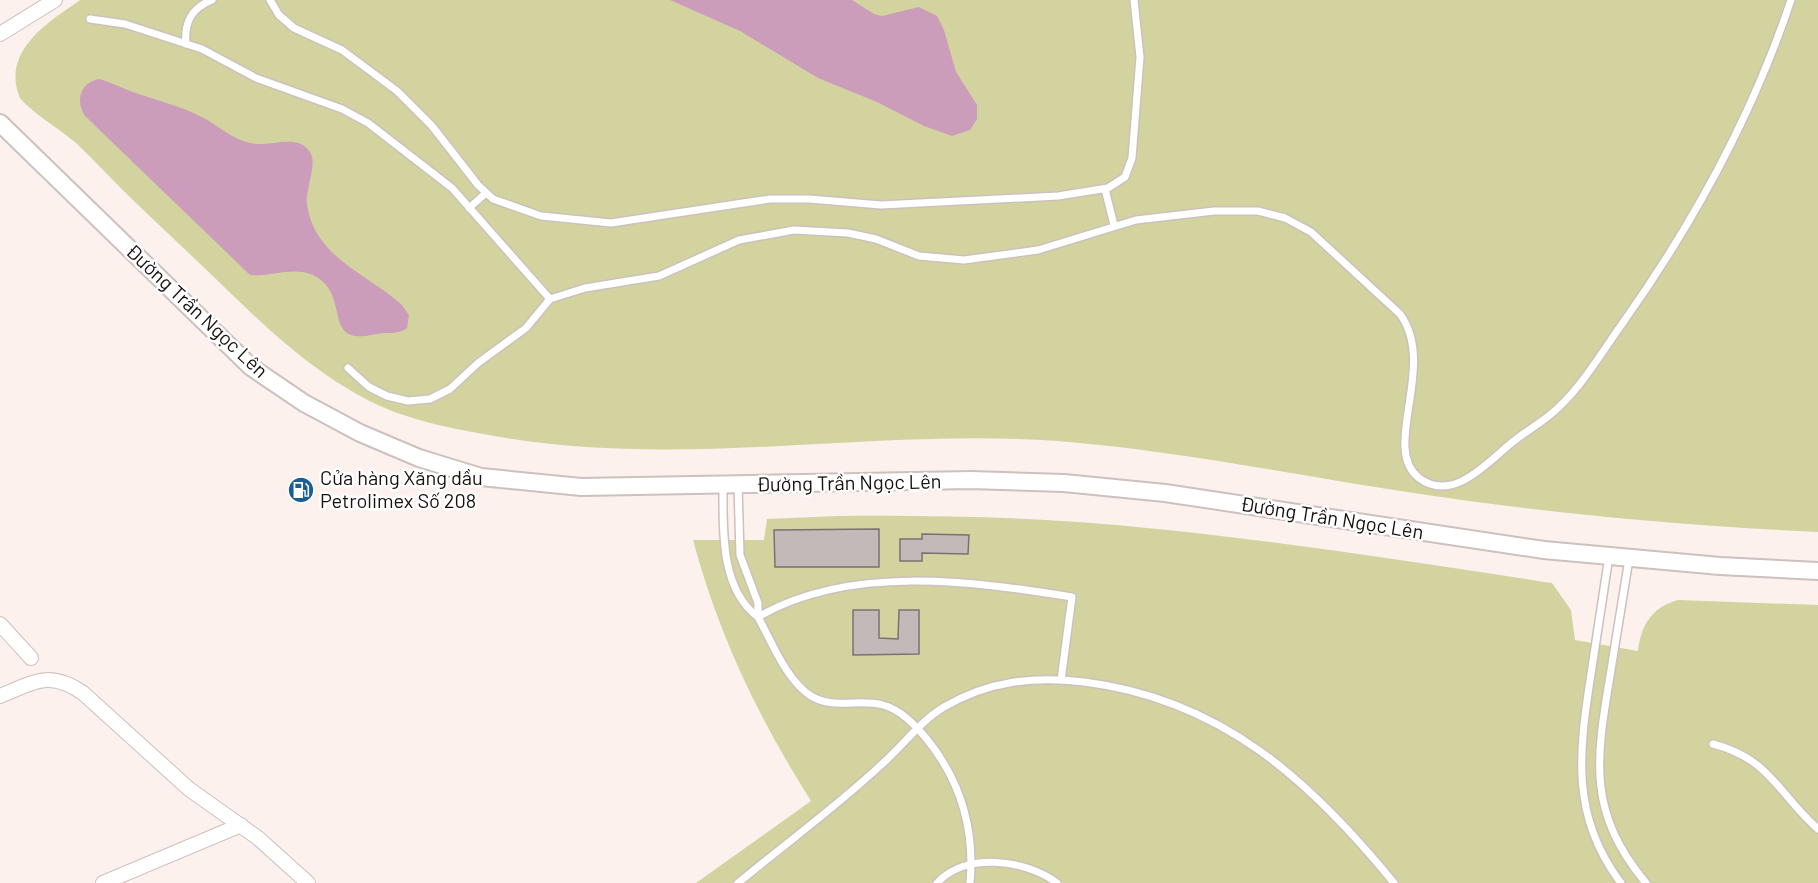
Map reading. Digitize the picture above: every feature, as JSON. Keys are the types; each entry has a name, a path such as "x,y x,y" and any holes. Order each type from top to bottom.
{"street":[{"path":"0,34 55,0"},
{"name":"Đường Trần Ngọc Lên","path":"0,123 251,367 304,403 360,433 450,468 481,477 581,487 1005,480 1101,486 1198,497 1544,550 1629,559 1818,571"},
{"path":"0,624 31,658"},
{"path":"0,696 34,683 65,680 83,693 189,789 241,825 308,883"},
{"path":"103,883 241,825"}],"lane":[{"path":"186,45 186,28 192,14 212,0"},
{"path":"270,0 279,15 294,28 342,50 397,92 432,126 486,193 501,203 541,216 611,223 770,199 809,199 881,205 1058,196 1105,189 1125,177 1132,158 1140,57 1134,0"},
{"path":"348,368 369,387 387,396 408,401 430,399 450,389 478,363 526,328 550,299 585,288 659,276 727,244 776,232 812,230 848,233 876,239 919,256 964,260 1038,250 1136,220 1246,210 1285,218 1311,232 1385,299 1404,320 1415,350 1411,396 1404,430 1406,456 1413,472 1424,481 1440,484 1458,482 1484,469 1509,445 1559,407 1581,382 1648,287 1688,226 1726,154 1764,71 1791,0"},
{"path":"90,19 124,24 216,55 256,78 342,109 368,123 439,176 550,299"},
{"path":"1105,189 1114,225"},
{"path":"469,208 486,193"},
{"path":"730,485 724,540 731,576 745,607 758,617 793,677 808,694 829,703 868,702 886,706 903,714 917,728 934,749 957,785 968,817 970,883"},
{"path":"730,485 740,555 758,603 758,617"},
{"path":"1609,556 1582,735 1580,768 1584,804 1594,838 1621,883"},
{"path":"1629,559 1600,737 1598,768 1602,799 1611,829 1626,857 1646,883"},
{"path":"758,617 802,595 861,584 961,583 1072,597 1061,680"},
{"path":"738,883 881,766 917,728 944,706 1008,681 1061,680 1096,684 1145,694 1191,711 1239,736 1309,789 1351,831 1394,883"},
{"path":"1713,744 1735,751 1766,770 1818,829"},
{"path":"937,883 952,870 971,864 1003,864 1036,872 1057,883"}],"green space":[{"path":"80,0 1818,0 1818,532 1671,523 1524,508 1427,495 1151,451 1058,441 988,438 919,439 709,449 639,449 570,446 500,437 454,429 409,417 357,394 293,350 235,298 76,143 20,98 16,81 17,66 22,52 43,28"},
{"path":"839,516 978,517 1171,530 1389,558 1552,583 1571,610 1575,640 1638,651 1642,633 1649,618 1661,607 1678,600 1818,605 1818,883 696,883 811,801 774,739 742,675 715,609 693,540 764,540 767,519"}],"shaded area":[{"path":"670,0 852,0 874,14 882,16 919,7 937,16 944,30 956,72 977,105 977,119 970,130 952,136 924,126 877,102 818,78 740,31"},
{"path":"99,79 194,113 243,141 258,144 290,142 304,146 310,152 313,163 307,205 320,239 345,263 402,305 409,315 407,328 396,332 359,336 348,333 338,317 332,294 325,284 313,275 298,271 250,275 85,116 80,104 81,93 87,84"}],"building":[{"path":"879,529 879,567 775,567 774,530"},
{"path":"922,534 969,535 968,554 922,553 922,561 900,561 900,539 922,539"},
{"path":"853,610 879,610 879,638 898,639 899,610 919,610 919,654 853,655"}],"place":[{"name":"Cửa hàng Xăng dầu Petrolimex Số 208","path":"301,490"}]}
